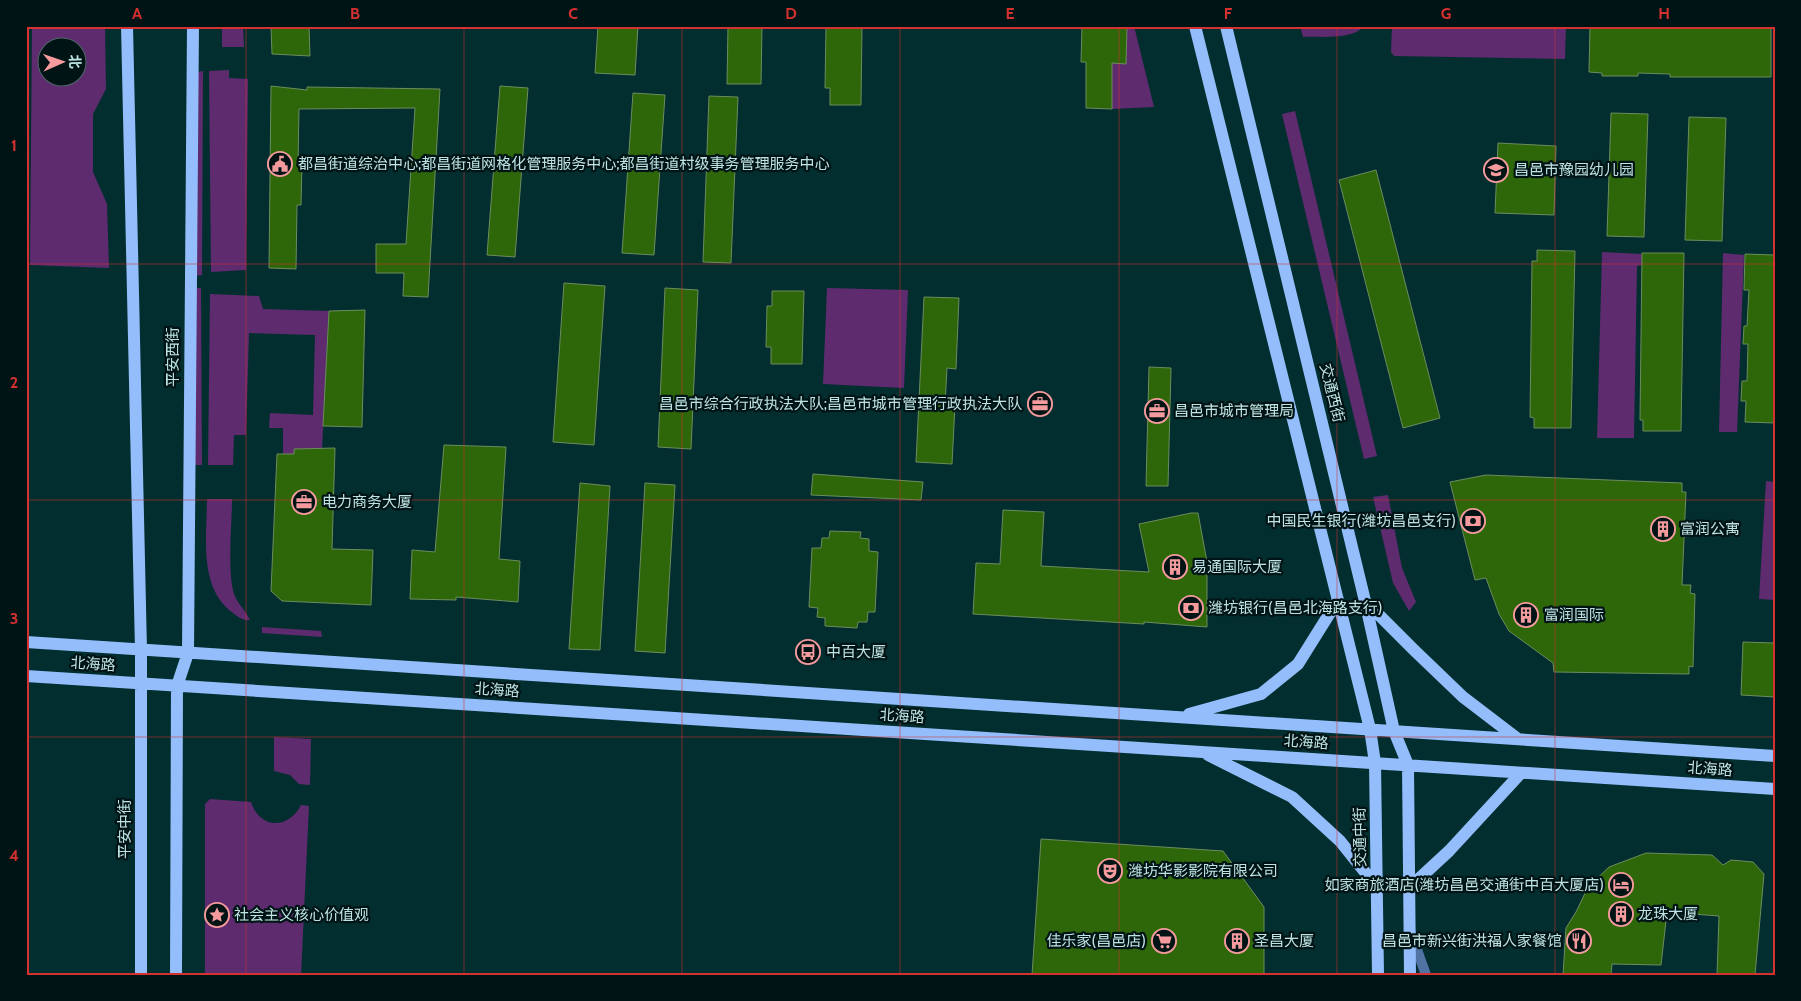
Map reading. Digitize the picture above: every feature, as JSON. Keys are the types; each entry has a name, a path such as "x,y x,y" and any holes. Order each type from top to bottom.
{"main road":[{"path":"127,26 142,683"},
{"name":"平安西街","path":"177,686 188,653 193,26"},
{"path":"1195,26 1370,729"},
{"name":"交通西街","path":"1226,26 1365,601 1394,731 1408,766"},
{"path":"1179,716 1261,694 1298,664 1338,600"},
{"path":"1365,601 1463,697 1518,739"},
{"name":"北海路","path":"26,642 1775,756"},
{"name":"北海路","path":"26,676 1775,789"},
{"name":"平安中街","path":"141,975 142,683"},
{"path":"176,975 177,686"},
{"name":"交通中街","path":"1370,729 1375,763 1378,975"},
{"path":"1204,752 1292,797 1340,841 1377,887"},
{"path":"1408,766 1410,975"},
{"path":"1409,888 1454,845 1521,773"}],"street":[{"path":"1409,928 1426,975"}],"shaded area":[{"path":"32,26 105,28 106,89 93,114 93,172 107,204 109,268 30,265"},
{"path":"222,26 243,26 244,47 222,47"},
{"path":"1127,26 1134,26 1154,107 1112,109 1112,63 1126,63"},
{"path":"1300,26 1362,26 1362,28 1357,32 1342,36 1303,37"},
{"path":"1392,26 1566,26 1565,59 1394,56 1391,52"},
{"path":"229,70 229,78 248,79 246,270 211,272 209,71"},
{"path":"203,71 202,275 195,276 197,72"},
{"path":"1295,111 1377,456 1364,459 1282,114"},
{"path":"1602,252 1642,254 1642,265 1637,266 1634,438 1597,438"},
{"path":"1723,253 1744,255 1737,432 1719,432"},
{"path":"194,288 201,288 202,465 195,465"},
{"path":"827,288 908,290 904,388 823,384"},
{"path":"210,294 259,296 263,309 329,311 322,449 294,449 294,454 283,454 283,428 269,428 270,413 313,415 315,335 249,333 246,435 234,435 233,465 208,465"},
{"path":"1766,481 1775,482 1775,600 1759,599"},
{"path":"1388,495 1402,568 1416,602 1409,611 1393,583 1373,497"},
{"path":"207,499 232,499 230,560 232,584 235,597 250,620 239,617 222,602 214,590 209,576 206,545"},
{"path":"262,627 321,631 322,637 262,633"},
{"path":"274,737 311,739 310,785 299,784 290,775 274,771"},
{"path":"210,799 251,802 255,811 261,817 274,823 289,819 301,805 309,806 301,975 205,975 205,804"}],"building":[{"path":"271,26 309,26 310,56 272,54"},
{"path":"598,26 638,26 635,75 595,73"},
{"path":"728,26 762,26 761,84 727,84"},
{"path":"826,26 862,26 861,105 830,105 830,88 825,88"},
{"path":"1082,26 1127,26 1126,64 1112,63 1112,109 1086,108 1086,62 1081,62"},
{"path":"1590,26 1771,26 1771,77 1670,77 1670,74 1638,73 1638,76 1602,76 1602,73 1589,72"},
{"path":"271,86 307,90 307,87 440,89 428,297 403,296 404,273 376,273 376,244 406,244 415,108 299,109 298,163 302,163 301,205 297,205 296,269 269,268"},
{"path":"500,86 528,88 515,257 487,255"},
{"path":"633,93 665,95 654,255 622,253"},
{"path":"709,96 738,97 731,263 703,262"},
{"path":"1611,113 1648,114 1644,237 1607,236"},
{"path":"1689,117 1726,118 1722,241 1685,240"},
{"path":"1498,143 1556,146 1554,215 1495,213"},
{"path":"1376,170 1440,418 1403,428 1339,180"},
{"path":"1537,250 1575,251 1571,428 1534,428 1534,418 1530,417 1532,261 1537,261"},
{"path":"1642,253 1684,253 1681,431 1643,431 1643,420 1640,420"},
{"path":"1745,254 1775,255 1775,423 1745,422 1746,401 1741,401 1742,381 1747,381 1748,344 1743,344 1744,326 1747,326 1749,290 1744,290"},
{"path":"564,283 605,286 594,445 553,442"},
{"path":"665,288 698,290 691,449 658,447"},
{"path":"772,291 804,291 802,364 771,364 771,347 766,347 767,306 772,306"},
{"path":"924,297 959,298 956,369 947,368 945,405 955,405 952,464 916,462"},
{"path":"365,310 362,427 323,426 329,311"},
{"path":"1149,367 1171,368 1168,486 1146,486"},
{"path":"444,445 506,447 499,559 520,561 518,602 456,597 456,600 410,599 412,550 435,552"},
{"name":"电力商务大厦","path":"335,448 332,549 373,550 371,605 282,601 271,591 277,454 294,454 294,449"},
{"path":"813,474 923,482 921,500 811,495"},
{"path":"1486,475 1682,483 1682,492 1686,492 1682,585 1691,585 1690,593 1695,594 1693,667 1689,666 1689,674 1554,672 1553,663 1509,631 1499,614 1486,578 1475,580 1450,482"},
{"path":"580,483 610,486 600,650 569,649"},
{"path":"645,483 675,485 665,653 635,651"},
{"path":"1003,510 1044,512 1041,566 1149,572 1139,524 1198,513 1207,562 1207,627 973,614 976,563 1000,564"},
{"path":"830,531 861,532 860,538 869,539 869,551 878,552 875,612 868,612 867,622 858,622 857,628 825,626 825,618 817,617 818,608 809,607 812,548 821,548 822,538 829,538"},
{"path":"1743,642 1775,643 1775,697 1741,695"},
{"name":"佳乐家(昌邑店)","path":"1041,839 1223,851 1264,907 1264,975 1032,975"},
{"name":"龙珠大厦","path":"1646,853 1712,855 1723,865 1731,860 1753,862 1764,874 1755,975 1717,975 1719,916 1667,912 1661,965 1612,964 1611,975 1563,975 1566,928 1588,887 1609,867"}],"place":[{"name":"都昌街道综治中心;都昌街道网格化管理服务中心;都昌街道村级事务管理服务中心","path":"280,164"},
{"name":"昌邑市豫园幼儿园","path":"1496,170"},
{"name":"昌邑市综合行政执法大队;昌邑市城市管理行政执法大队","path":"1040,404"},
{"name":"昌邑市城市管理局","path":"1157,411"},
{"name":"电力商务大厦","path":"304,502"},
{"name":"中国民生银行(潍坊昌邑支行)","path":"1473,521"},
{"name":"富润公寓","path":"1663,529"},
{"name":"易通国际大厦","path":"1175,567"},
{"name":"潍坊银行(昌邑北海路支行)","path":"1191,608"},
{"name":"富润国际","path":"1526,615"},
{"name":"中百大厦","path":"808,652"},
{"name":"潍坊华影影院有限公司","path":"1110,871"},
{"name":"如家商旅酒店(潍坊昌邑交通街中百大厦店)","path":"1621,885"},
{"name":"龙珠大厦","path":"1621,914"},
{"name":"社会主义核心价值观","path":"217,915"},
{"name":"佳乐家(昌邑店)","path":"1164,941"},
{"name":"圣昌大厦","path":"1237,941"},
{"name":"昌邑市新兴街洪福人家餐馆","path":"1579,941"}]}
